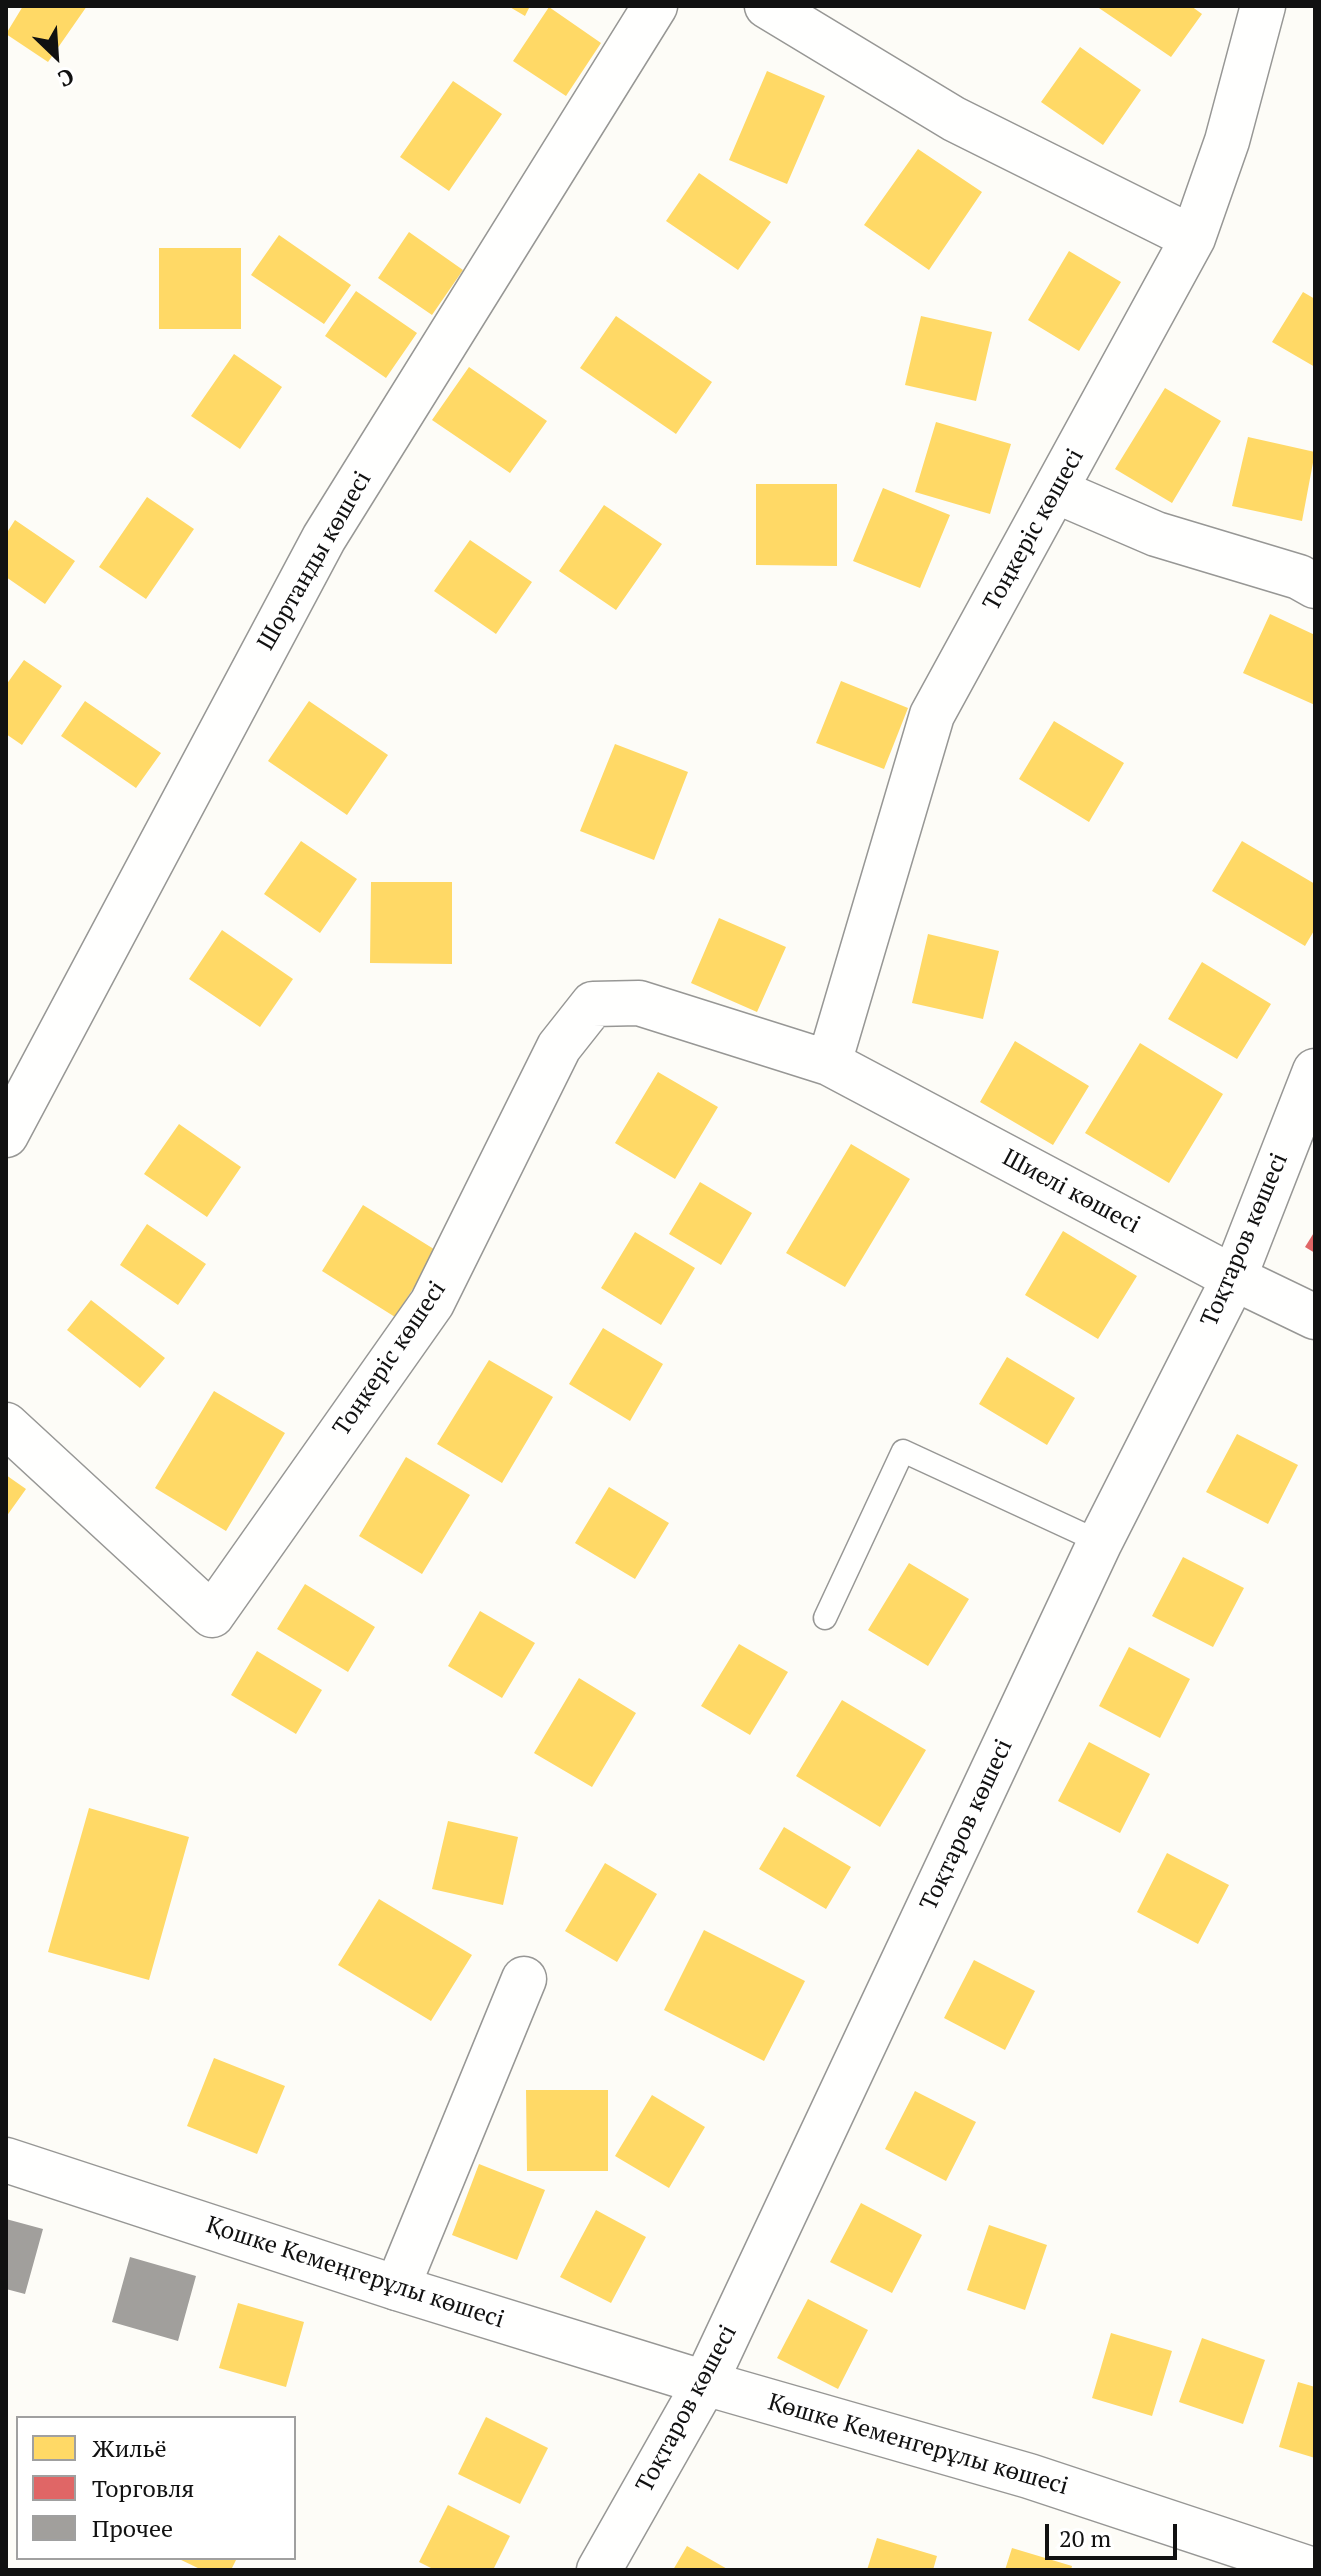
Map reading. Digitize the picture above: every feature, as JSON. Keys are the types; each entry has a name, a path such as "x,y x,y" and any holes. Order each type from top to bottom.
{"street":[{"name":"Шортанды көшесі","path":"6,1135 324,538 655,6"},
{"path":"767,6 954,119 1193,238"},
{"name":"Тоңкерiс көшесі","path":"829,1063 932,715 1193,238 1227,141 1263,6"},
{"path":"1056,491 1156,534 1299,577 1315,586"},
{"name":"Тоңкерiс көшесі","path":"6,1425 212,1615 432,1303 559,1047 593,1004 639,1003"},
{"name":"Шиелі көшесі","path":"639,1003 829,1063 1234,1278 1315,1317"},
{"name":"Тоқтаров көшесі","path":"599,2570 705,2383 1100,1542 1234,1278 1315,1071"},
{"path":"397,2288 524,1979"},
{"name":"Қошке Кемеңгерұлы көшесі","path":"6,2160 397,2288 705,2383"},
{"name":"Көшке Кеменгерұлы көшесі","path":"705,2383 1029,2476 1313,2570"}],"lane":[{"path":"825,1618 903,1451 1100,1542"}],"building: Жильё":[{"path":"23,6 87,6 48,62 6,34"},
{"path":"508,6 530,6 525,16"},
{"path":"1096,6 1191,6 1202,14 1171,57"},
{"path":"549,7 601,43 566,96 513,61"},
{"path":"1080,47 1141,90 1103,145 1041,102"},
{"path":"767,71 825,96 787,184 729,160"},
{"path":"453,81 502,114 449,191 400,157"},
{"path":"918,149 982,192 929,270 864,225"},
{"path":"699,173 771,222 738,270 666,221"},
{"path":"409,232 463,270 432,315 378,278"},
{"path":"279,235 351,285 324,324 251,275"},
{"path":"159,248 241,248 241,329 159,329"},
{"path":"1069,251 1121,282 1079,351 1028,320"},
{"path":"356,291 417,333 386,378 325,336"},
{"path":"1303,292 1315,299 1315,367 1272,342"},
{"path":"616,316 712,382 676,434 580,368"},
{"path":"921,316 992,332 976,401 905,385"},
{"path":"234,354 282,387 240,449 191,416"},
{"path":"469,367 547,421 510,473 432,420"},
{"path":"1165,388 1221,421 1172,503 1115,469"},
{"path":"936,422 1011,444 990,514 915,492"},
{"path":"1248,437 1315,452 1302,521 1232,506"},
{"path":"756,484 837,484 837,566 756,565"},
{"path":"883,488 950,515 920,588 853,561"},
{"path":"147,497 194,529 146,599 99,567"},
{"path":"604,505 662,544 616,610 559,571"},
{"path":"15,520 75,561 45,604 6,577 6,534"},
{"path":"470,540 532,582 496,634 434,591"},
{"path":"1270,614 1315,635 1315,705 1243,673"},
{"path":"24,660 62,686 22,745 6,734 6,685"},
{"path":"841,681 908,708 884,769 816,743"},
{"path":"85,701 161,753 136,788 61,736"},
{"path":"309,701 388,755 347,815 268,761"},
{"path":"1054,721 1124,763 1089,822 1019,779"},
{"path":"615,744 688,772 654,860 580,831"},
{"path":"301,841 357,879 320,933 264,894"},
{"path":"1242,841 1315,884 1315,929 1305,946 1212,891"},
{"path":"371,882 452,882 452,964 370,963"},
{"path":"719,918 786,947 757,1012 691,983"},
{"path":"222,930 293,979 260,1027 189,979"},
{"path":"928,934 999,951 983,1019 912,1003"},
{"path":"1202,962 1271,1004 1237,1059 1168,1019"},
{"path":"1015,1041 1089,1086 1053,1145 980,1102"},
{"path":"1140,1043 1223,1094 1169,1183 1085,1133"},
{"path":"658,1072 718,1107 675,1179 615,1143"},
{"path":"179,1124 241,1167 207,1217 144,1174"},
{"path":"851,1144 910,1179 845,1287 786,1253"},
{"path":"700,1182 752,1213 721,1265 669,1234"},
{"path":"363,1205 437,1251 395,1317 322,1271"},
{"path":"147,1224 206,1264 178,1305 120,1265"},
{"path":"1063,1231 1137,1276 1098,1339 1025,1295"},
{"path":"635,1232 695,1268 661,1325 601,1288"},
{"path":"91,1300 165,1358 140,1388 67,1330"},
{"path":"603,1328 663,1364 630,1421 569,1384"},
{"path":"1007,1357 1075,1398 1047,1445 979,1404"},
{"path":"489,1360 553,1397 502,1483 437,1444"},
{"path":"214,1391 285,1433 226,1531 155,1488"},
{"path":"1237,1434 1298,1465 1268,1524 1206,1492"},
{"path":"406,1457 470,1495 422,1574 359,1536"},
{"path":"6,1475 26,1489 6,1517"},
{"path":"609,1487 669,1523 635,1579 575,1543"},
{"path":"1183,1557 1244,1588 1213,1647 1152,1616"},
{"path":"909,1563 969,1599 928,1666 868,1630"},
{"path":"305,1584 375,1627 348,1672 277,1629"},
{"path":"480,1611 535,1643 502,1698 448,1666"},
{"path":"739,1644 788,1672 750,1735 701,1706"},
{"path":"1129,1647 1190,1679 1160,1738 1099,1706"},
{"path":"257,1651 322,1690 296,1734 231,1695"},
{"path":"579,1678 636,1713 592,1787 534,1753"},
{"path":"842,1700 926,1750 880,1827 796,1776"},
{"path":"1089,1742 1150,1774 1120,1833 1058,1801"},
{"path":"89,1808 189,1837 149,1980 48,1952"},
{"path":"448,1821 518,1837 503,1905 432,1889"},
{"path":"784,1827 851,1867 826,1909 759,1869"},
{"path":"1167,1853 1229,1885 1198,1944 1137,1912"},
{"path":"605,1863 657,1894 617,1962 565,1931"},
{"path":"379,1899 472,1955 431,2021 338,1965"},
{"path":"704,1930 805,1981 764,2061 664,2010"},
{"path":"974,1960 1035,1991 1005,2050 944,2018"},
{"path":"214,2058 285,2086 257,2154 187,2126"},
{"path":"526,2090 608,2090 608,2171 527,2171"},
{"path":"915,2091 976,2122 946,2181 885,2149"},
{"path":"652,2095 705,2127 669,2188 615,2156"},
{"path":"479,2164 545,2190 517,2260 452,2235"},
{"path":"861,2203 922,2235 892,2293 830,2262"},
{"path":"596,2210 646,2237 611,2303 560,2277"},
{"path":"989,2225 1047,2245 1025,2310 967,2290"},
{"path":"808,2299 868,2330 838,2389 777,2358"},
{"path":"238,2303 304,2322 286,2387 219,2368"},
{"path":"1111,2333 1172,2351 1152,2416 1092,2398"},
{"path":"1202,2338 1265,2360 1243,2424 1179,2402"},
{"path":"1298,2382 1315,2387 1315,2458 1279,2447"},
{"path":"486,2417 548,2448 520,2504 458,2474"},
{"path":"448,2505 510,2536 493,2570 435,2570 419,2562"},
{"path":"877,2538 937,2556 933,2570 867,2570"},
{"path":"687,2546 729,2570 673,2570"},
{"path":"1012,2548 1072,2566 1071,2570 1005,2570"},
{"path":"181,2560 236,2560 231,2570 202,2570"}],"building: Торговля":[{"path":"1315,1231 1315,1253 1305,1247"}],"building: Прочее":[{"path":"6,2219 43,2229 25,2294 6,2289"},
{"path":"130,2257 196,2276 178,2341 112,2322"}]}
